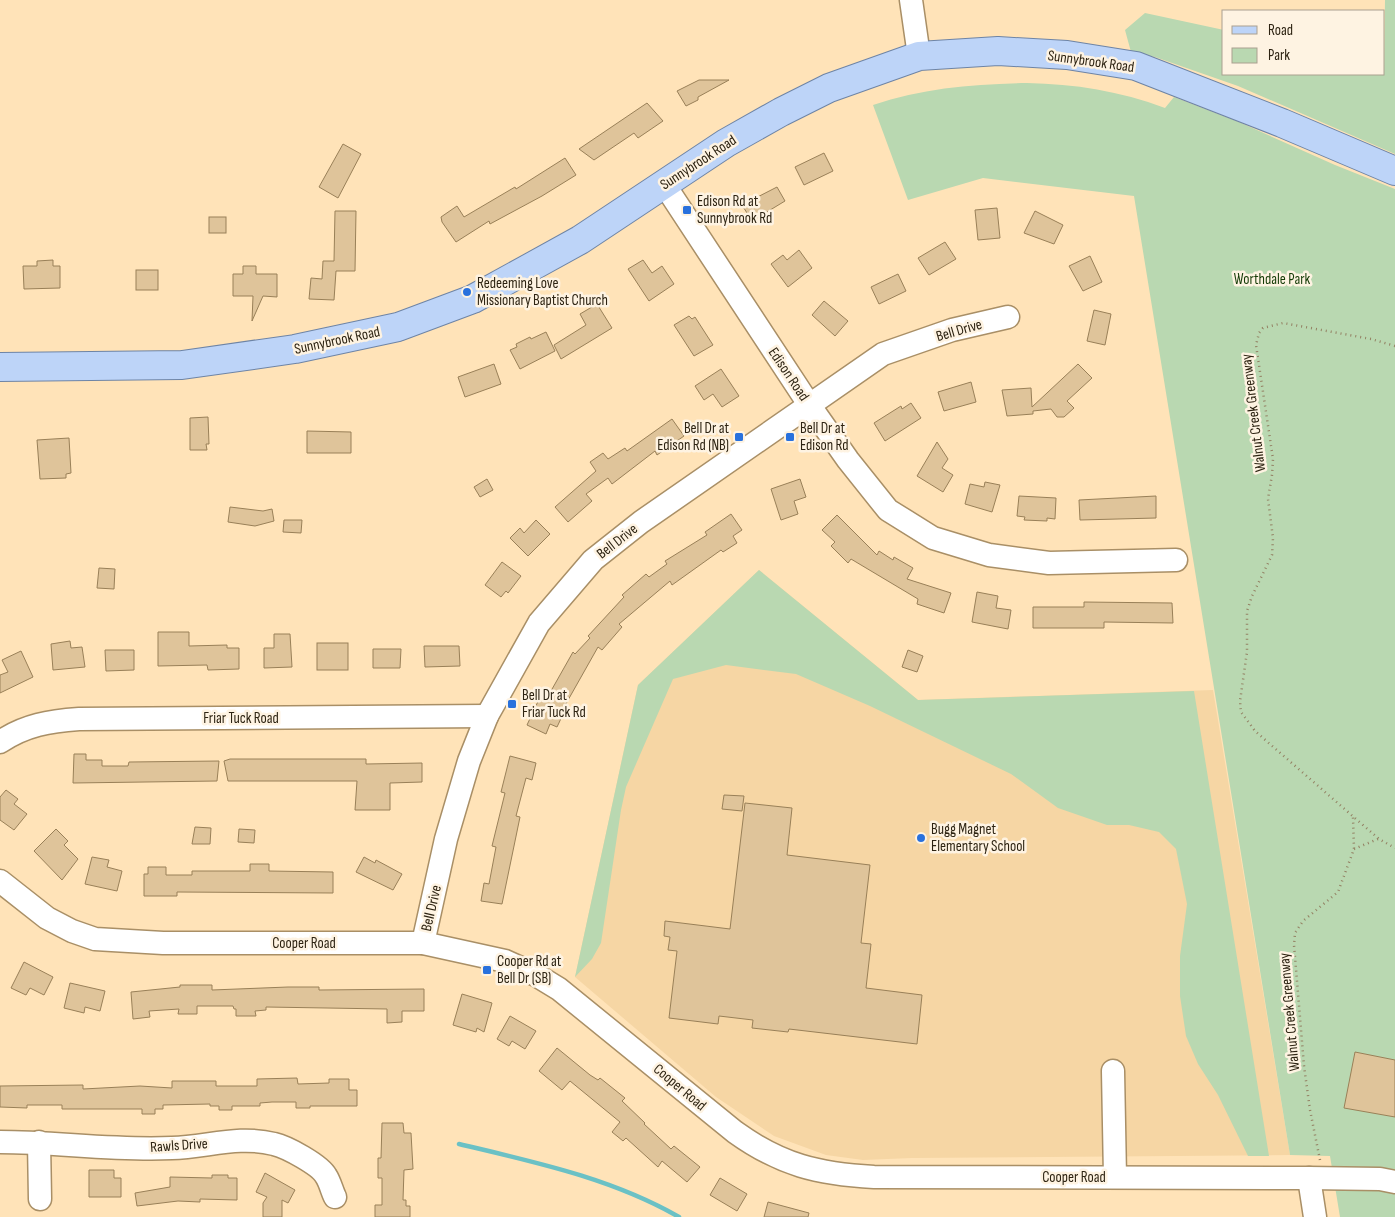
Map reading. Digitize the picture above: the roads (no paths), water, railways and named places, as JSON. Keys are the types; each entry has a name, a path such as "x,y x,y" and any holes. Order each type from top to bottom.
{"main road":[{"name":"Sunnybrook Road","path":"0,366 182,365 295,349 398,327 473,299 580,240 726,143 781,112 829,88 919,56 998,51 1067,55 1136,66 1265,116 1395,172"}],"street":[{"path":"911,0 919,56"},
{"name":"Edison Road","path":"664,184 810,406 848,460 888,510 933,538 989,555 1049,564 1176,560"},
{"name":"Bell Drive","path":"423,943 446,839 469,761 487,716 539,623 593,560 641,522 884,354 952,330 1008,317"},
{"name":"Friar Tuck Road","path":"0,742 12,734 45,721 79,719 487,716"},
{"name":"Cooper Road","path":"0,881 47,918 72,931 95,939 163,943 423,943 506,961 536,974 582,1007 735,1132 761,1150 792,1163 834,1174 874,1177 1115,1177 1314,1171 1395,1182"},
{"path":"1113,1071 1115,1177"},
{"name":"Rawls Drive","path":"0,1142 174,1148 229,1141 256,1140 277,1145 309,1162 326,1175 335,1197"},
{"path":"39,1142 40,1199"},
{"path":"1314,1171 1315,1217"}],"waterway":[{"path":"459,1144 572,1173 653,1203 679,1217"}],"place":[{"name":"Edison Rd at Sunnybrook Rd","path":"687,210"},
{"name":"Redeeming Love Missionary Baptist Church","path":"467,292"},
{"name":"Bell Dr at Edison Rd (NB)","path":"739,437"},
{"name":"Bell Dr at Edison Rd","path":"790,437"},
{"name":"Bell Dr at Friar Tuck Rd","path":"512,704"},
{"name":"Bugg Magnet Elementary School","path":"921,838"},
{"name":"Cooper Rd at Bell Dr (SB)","path":"487,970"}],"park label":[{"name":"Worthdale Park","path":"1272,279"}]}
